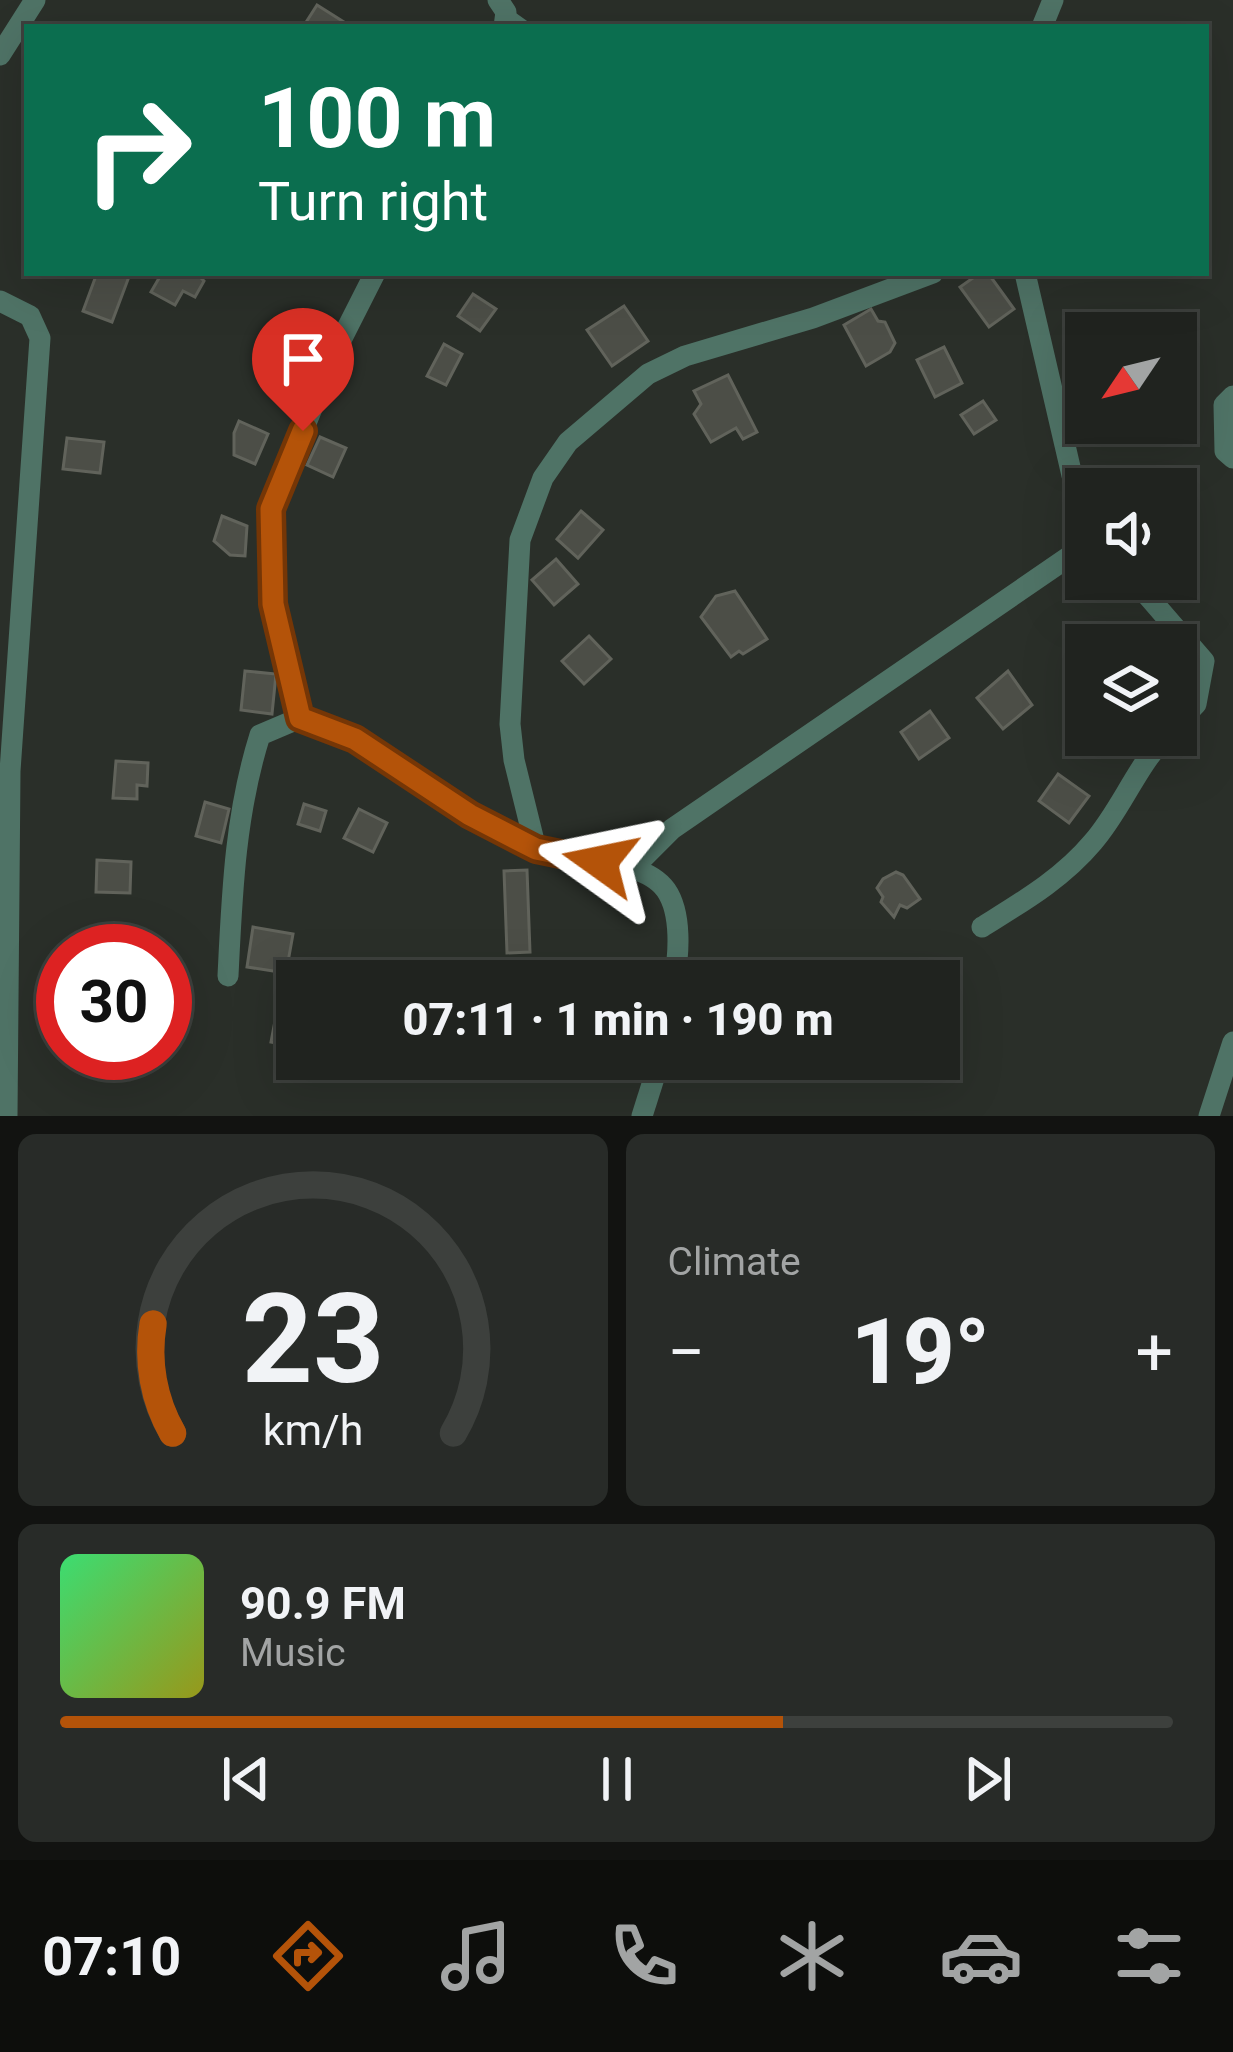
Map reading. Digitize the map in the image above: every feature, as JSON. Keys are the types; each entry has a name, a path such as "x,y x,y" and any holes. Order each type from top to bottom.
{"street":[{"path":"0,55 35,0"},
{"path":"300,718 273,604 271,509 335,352 373,276"},
{"path":"536,849 510,724 520,540 543,478 568,442 648,374 685,356 832,311 925,276"},
{"path":"1026,276 1070,468"},
{"path":"0,301 30,316 40,338 10,771 7,1116"},
{"path":"1233,397 1223,405 1225,451 1233,458"},
{"path":"632,869 672,829 1065,559"},
{"path":"1151,600 1172,624"},
{"path":"1197,653 1204,661 1197,699"},
{"path":"228,976 233,864 249,771 260,735 300,718 355,739 470,815 536,849 652,877 666,890 674,909 678,960"},
{"path":"982,927 1055,880 1096,840 1148,756"},
{"path":"1209,1116 1233,1042"},
{"path":"642,1116 653,1080"}],"building":[{"path":"317,5 347,24 305,24"},
{"path":"96,276 129,276 112,322 83,311"},
{"path":"160,276 199,276 204,281 195,297 183,291 175,305 151,292"},
{"path":"976,276 990,276 1014,309 989,327 960,287"},
{"path":"473,294 496,309 480,331 458,316"},
{"path":"624,306 648,341 612,366 587,330"},
{"path":"871,309 878,321 885,322 895,343 890,352 866,366 844,325"},
{"path":"444,344 462,354 446,385 427,376"},
{"path":"944,347 962,383 935,397 917,360"},
{"path":"728,375 757,432 743,439 736,428 711,442 694,414 701,404 694,391"},
{"path":"983,401 996,420 974,434 961,415"},
{"path":"239,421 268,434 255,464 234,455"},
{"path":"320,437 346,448 333,477 307,465"},
{"path":"67,438 104,442 100,473 63,469"},
{"path":"581,511 603,530 578,558 557,539"},
{"path":"222,516 247,526 245,556 230,555 214,541"},
{"path":"556,559 578,584 554,605 532,580"},
{"path":"735,591 767,639 731,657 701,617 716,596"},
{"path":"589,636 611,659 584,684 562,661"},
{"path":"245,671 276,674 272,714 241,710"},
{"path":"1008,671 1032,705 1003,729 977,698"},
{"path":"930,711 949,738 919,759 901,732"},
{"path":"116,761 148,763 147,786 137,785 137,799 113,798"},
{"path":"1058,774 1089,796 1069,823 1039,801"},
{"path":"205,802 229,809 221,843 196,836"},
{"path":"304,804 326,811 320,831 298,824"},
{"path":"359,809 387,823 373,852 344,838"},
{"path":"97,860 131,862 130,893 96,892"},
{"path":"527,870 530,952 507,953 504,871"},
{"path":"896,872 920,899 907,908 900,905 894,917 881,902 877,888"},
{"path":"253,927 293,934 288,960 276,960 276,971 247,967"}],"route":[{"path":"303,431 271,509 273,604 300,718 355,739 470,815 536,849 600,862"}]}
